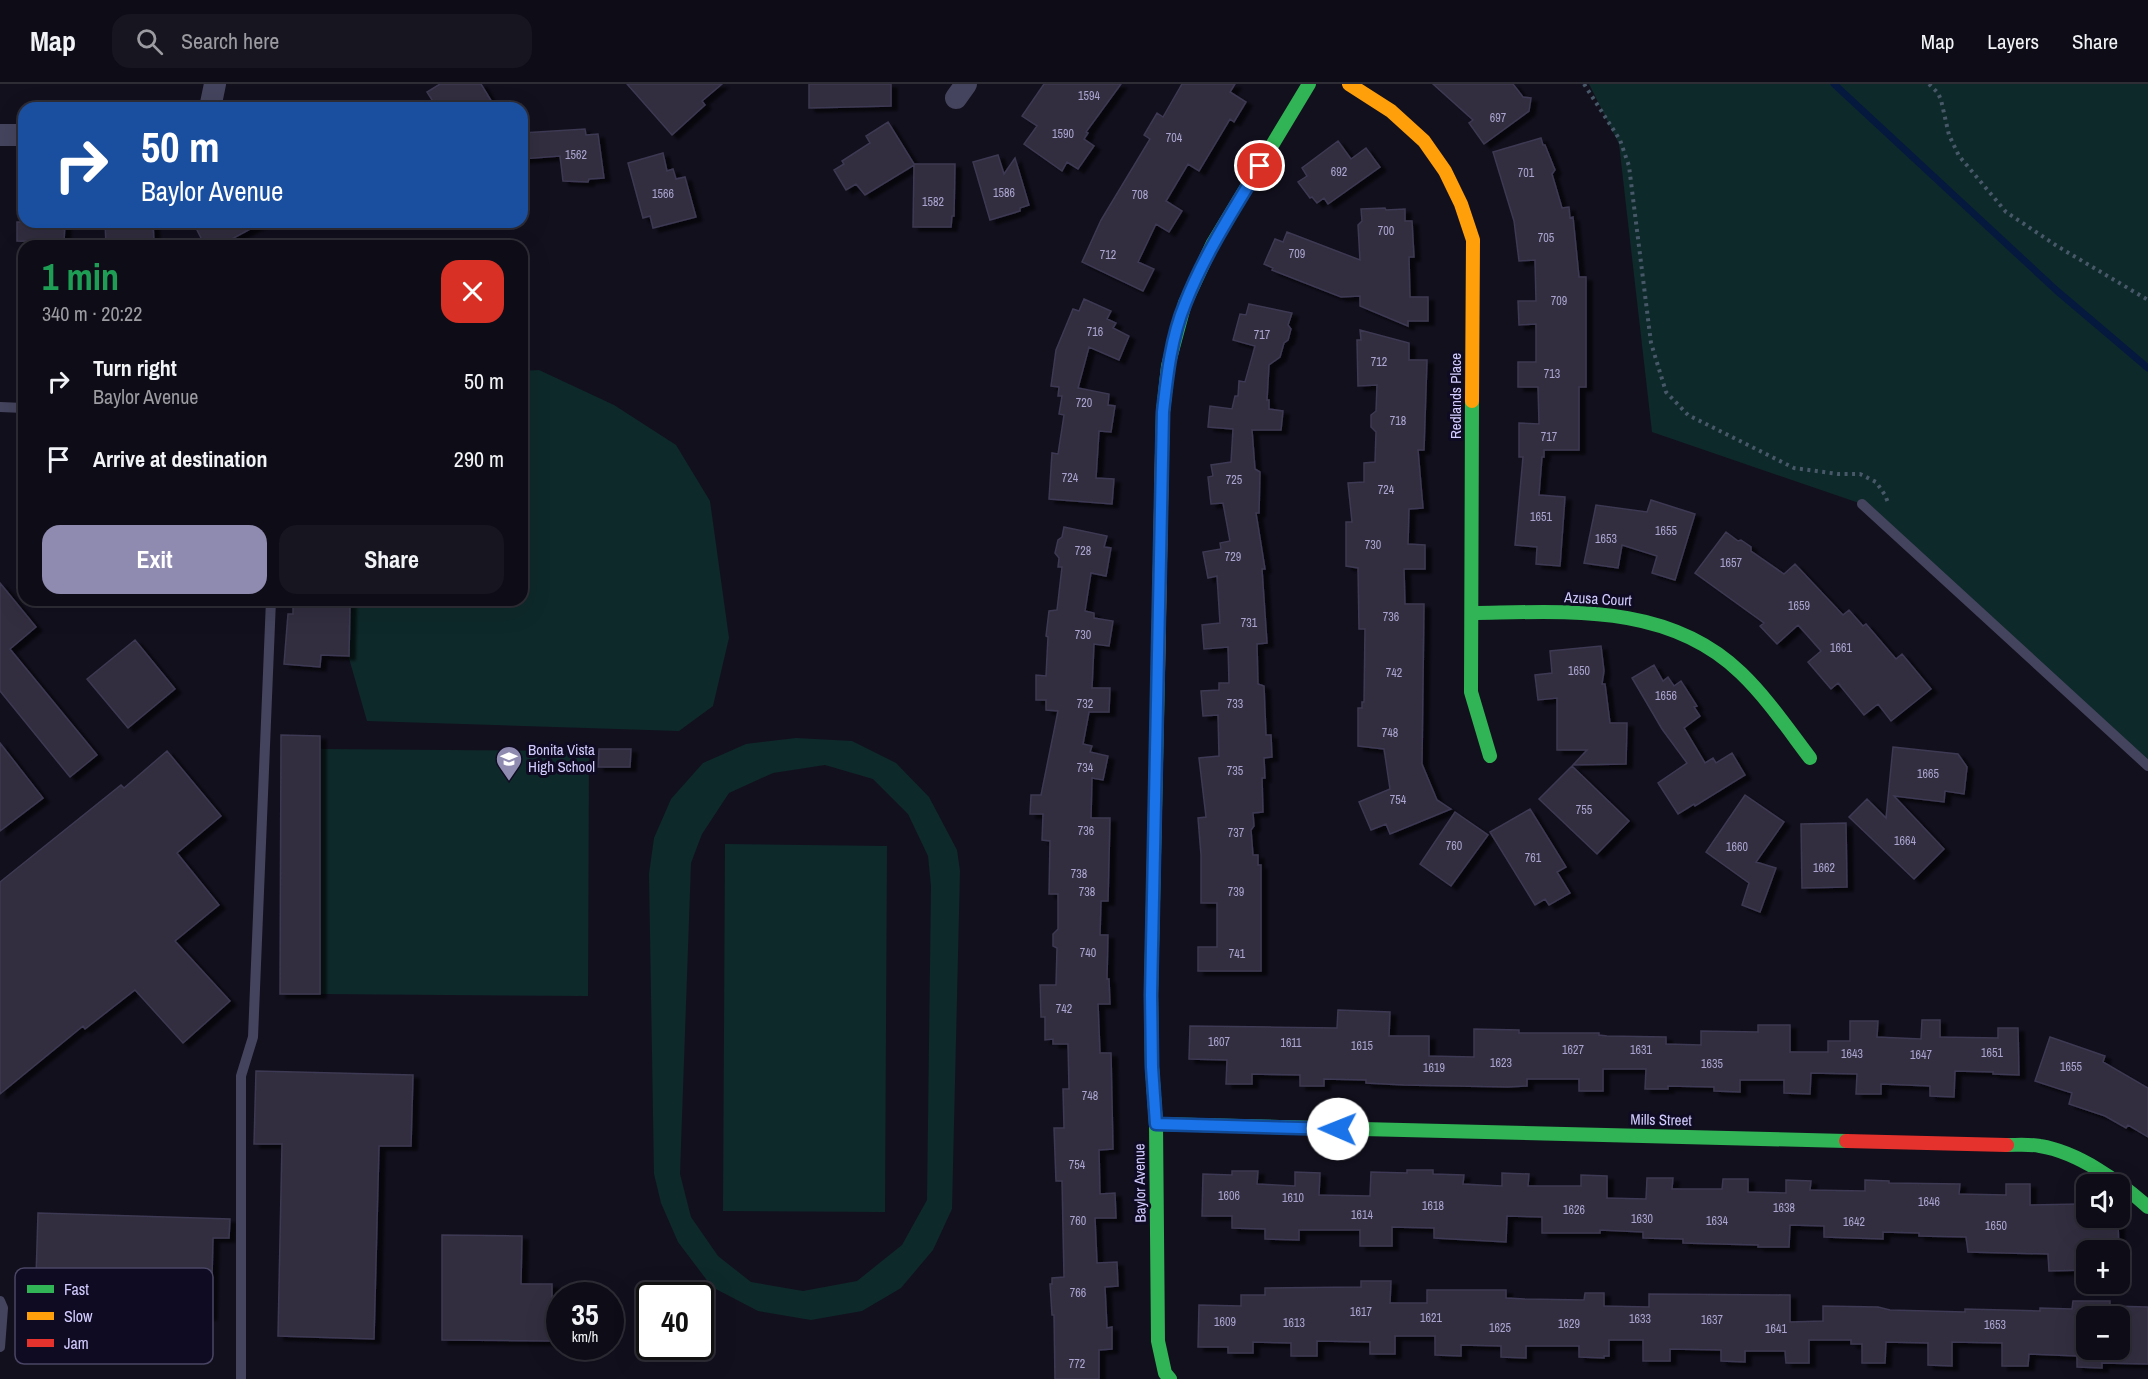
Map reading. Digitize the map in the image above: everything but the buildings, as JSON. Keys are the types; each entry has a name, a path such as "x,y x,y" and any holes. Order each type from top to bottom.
{"street":[{"path":"211,102 215,84"},
{"name":"Baylor Avenue","path":"1170,1379 1165,1373 1158,1341 1156,1124 1152,1067 1151,984 1163,412 1168,366 1185,303 1210,250 1309,84"},
{"name":"Redlands Place","path":"1349,84 1394,112 1430,148 1457,191 1467,215 1473,240 1471,692 1490,756"},
{"path":"0,135 18,135"},
{"name":"Azusa Court","path":"1472,613 1621,615 1664,624 1685,633 1705,644 1740,671 1810,758"},
{"name":"Mills Street","path":"1156,1124 2040,1146 2064,1153 2103,1171 2148,1207"}],"lane":[{"path":"0,407 18,408"},
{"path":"1862,504 2148,766"},
{"path":"241,1379 241,1076 254,1037 271,606"},
{"path":"0,1301 3,1308 0,1347"}],"path":[{"path":"1584,84 1620,140 1629,166 1651,343 1666,392 1688,415 1794,468 1838,474 1860,474 1876,482 1885,495 1890,511"},
{"path":"1929,84 1938,93 1949,135 1959,156 2006,212 2057,246 2148,300"}],"green space":[{"path":"1589,84 2148,84 2148,766 1862,504 1652,432 1619,144"},
{"path":"539,370 614,405 676,445 710,501 729,638 713,706 679,731 367,721 340,627 340,606 528,606 528,371"},
{"path":"796,738 852,741 896,763 929,797 957,850 960,871 952,1209 933,1250 901,1288 862,1311 811,1320 758,1311 714,1288 714,1282 708,1282 678,1242 661,1203 654,1174 649,874 654,838 671,799 703,763 746,744","holes":["825,765 873,779 908,814 928,856 931,886 927,1200 902,1245 857,1281 803,1291 751,1282 718,1256 691,1217 680,1174 691,863 702,834 729,793 773,773"]},
{"path":"321,749 589,751 588,996 320,994"},
{"path":"725,844 887,846 885,1212 723,1211"}],"waterway":[{"path":"1834,84 2056,290 2148,368"}],"traffic: fast":[{"path":"1162,453 1163,412 1168,366 1185,303 1213,243 1309,84"},
{"path":"1472,401 1471,692 1490,756"},
{"path":"1472,613 1543,612 1614,616 1648,623 1681,634 1712,650 1741,673 1768,703 1810,758"},
{"path":"1158,672 1151,995 1152,1067 1156,1124 1158,1341 1165,1373 1170,1379"},
{"path":"1156,1124 1846,1141"},
{"path":"2007,1145 2040,1146 2083,1161 2112,1178 2148,1207"}],"traffic: slow":[{"path":"1349,84 1391,111 1424,141 1445,171 1461,204 1473,240 1472,401"},
{"path":"1158,672 1162,453"}],"traffic: jam":[{"path":"1846,1141 2007,1145"}],"place":[{"name":"Bonita Vista High School","path":"509,782"}],"route":[{"path":"1260,166 1214,243 1185,303 1168,366 1163,412 1151,995 1156,1124 1338,1129"}]}
